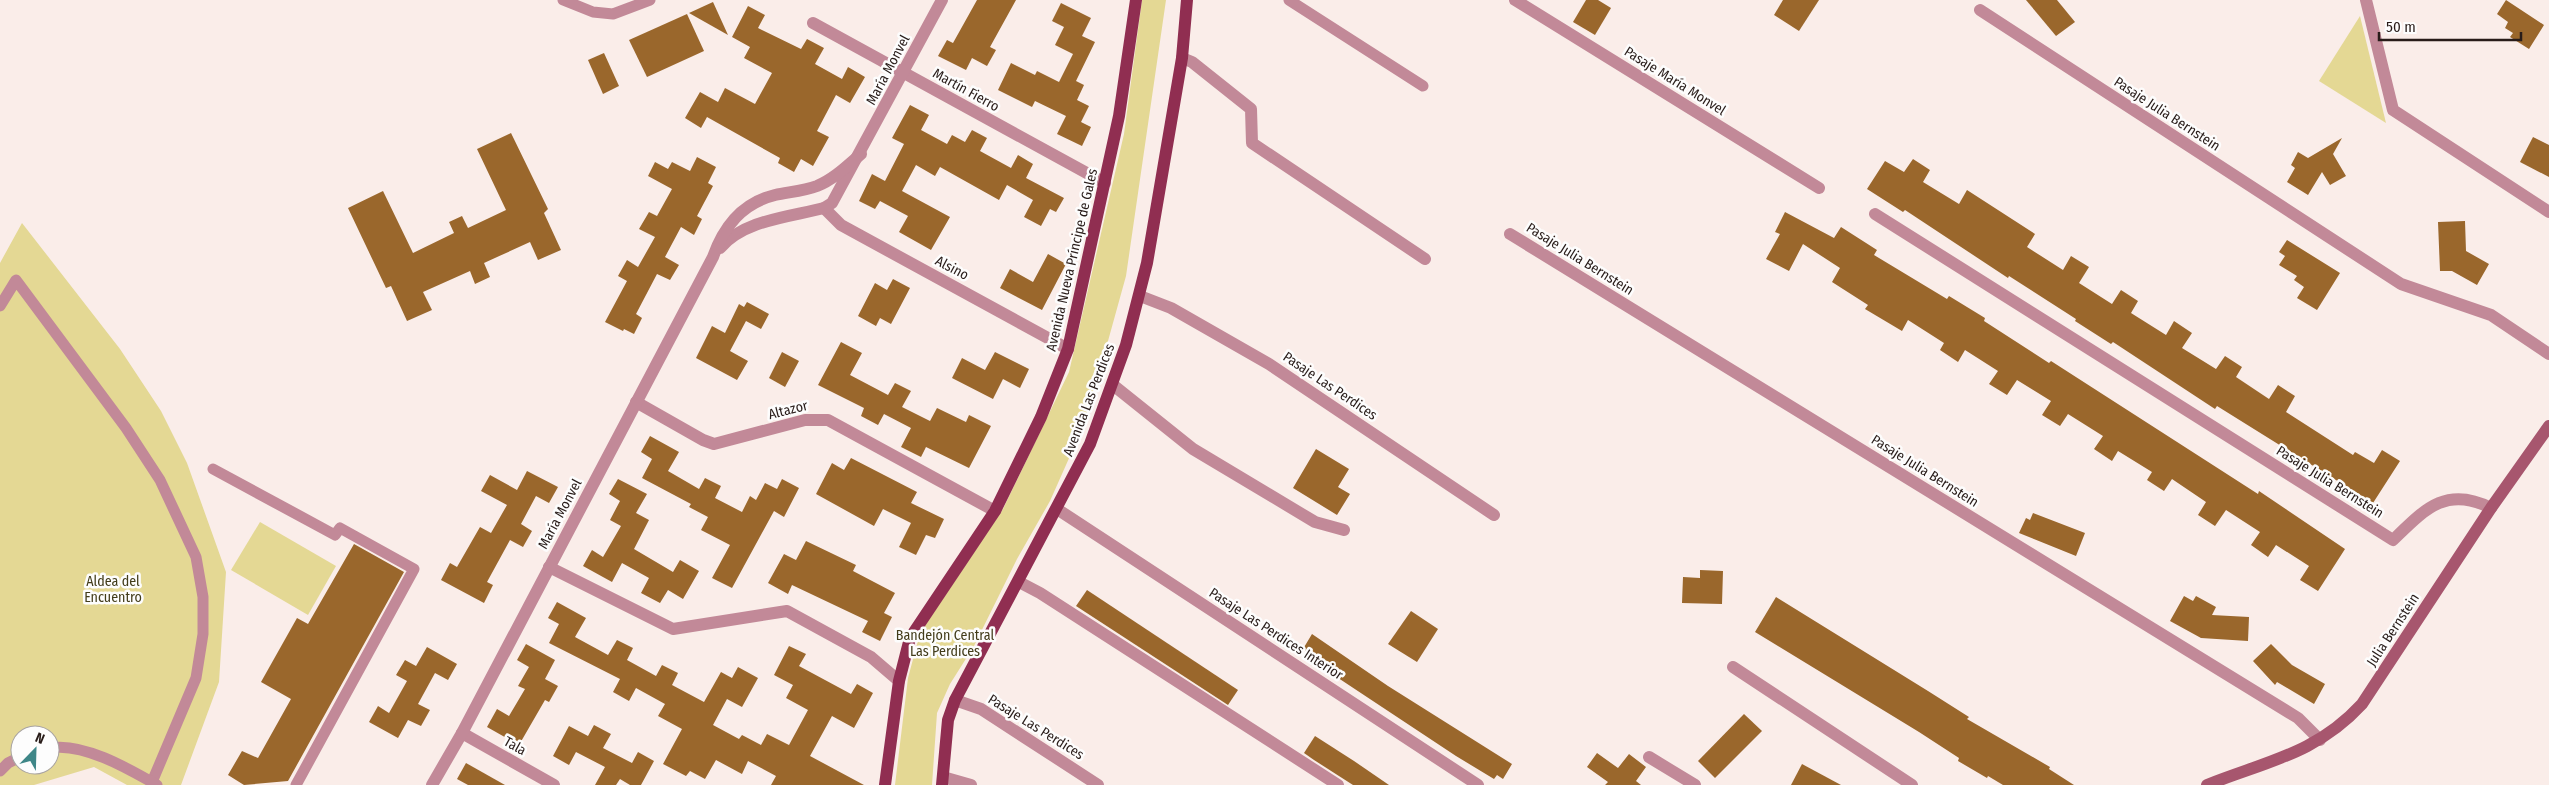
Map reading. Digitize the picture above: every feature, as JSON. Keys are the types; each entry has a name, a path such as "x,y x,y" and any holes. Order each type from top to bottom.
{"main road":[{"name":"Avenida Nueva Príncipe de Gales","path":"885,785 899,681 910,638 995,511 1041,416 1068,349 1119,116 1136,0"},
{"name":"Avenida Las Perdices","path":"942,781 948,720 955,700 1057,510 1090,444 1113,385 1140,296 1182,58 1187,0"}],"street":[{"name":"María Monvel","path":"712,257 730,237 744,228 824,208 838,195 942,0"},
{"name":"Pasaje María Monvel","path":"1515,0 1820,188"},
{"path":"2366,0 2393,110 2549,212"},
{"name":"Pasaje Julia Bernstein","path":"1980,10 2401,284 2491,315 2549,354"},
{"name":"Martín Fierro","path":"813,23 1105,183"},
{"path":"1182,58 1192,62 1251,109 1252,143 1424,259"},
{"name":"María Monvel","path":"432,785 462,733 636,402 712,257 720,236 741,211 763,198 816,186 835,177 860,154"},
{"name":"Alsino","path":"824,208 841,225 1068,349"},
{"name":"Pasaje Julia Bernstein","path":"1875,214 2393,540 2424,510 2447,500 2475,500 2491,508"},
{"name":"Pasaje Julia Bernstein","path":"1510,234 2298,718 2320,740"},
{"name":"Pasaje Las Perdices","path":"1140,296 1171,308 1269,364 1494,515"},
{"path":"1113,385 1193,449 1315,522 1344,530"},
{"name":"Altazor","path":"636,402 703,440 714,444 805,420 828,420 995,511"},
{"name":"Julia Bernstein","path":"2208,785 2226,782 2297,753 2345,723 2362,704 2491,508 2549,426"},
{"name":"Pasaje Las Perdices Interior","path":"1057,510 1478,785"},
{"path":"549,567 674,629 787,611 871,657 899,681"},
{"path":"1019,582 1040,593 1338,785"},
{"path":"1733,667 1912,785"},
{"name":"Pasaje Las Perdices","path":"955,700 981,709 1098,785"},
{"name":"Tala","path":"462,733 554,785"},
{"path":"1649,757 1695,785"},
{"path":"942,781 971,785"}],"lane":[{"path":"563,0 593,12 613,14 650,0"},
{"path":"1289,0 1423,86"},
{"path":"0,306 16,280 126,428 160,480 196,556 202,597 203,634 196,678 155,784 112,762 78,749 60,748"},
{"path":"213,469 336,535 340,528 414,569 296,785"},
{"path":"0,771 10,762"}],"green space":[{"name":"Bandejón Central Las Perdices","path":"1142,0 1166,0 1126,276 1082,429 1050,501 1017,559 974,646 950,684 937,713 932,785 895,785 908,678 920,633 1003,509 1069,372 1124,134"},
{"path":"2360,16 2386,123 2319,81"},
{"name":"Aldea del Encuentro","path":"22,223 120,349 161,411 187,463 226,572 219,682 181,785 127,785 94,767 34,785 0,785 0,263"},
{"path":"260,522 336,566 308,615 231,570"}],"building":[{"path":"977,0 1016,0 990,47 996,50 987,66 972,58 966,70 938,56 947,40 953,43"},
{"path":"1586,0 1598,0 1611,8 1595,35 1573,22"},
{"path":"1783,0 1819,0 1799,31 1774,15"},
{"path":"2026,0 2057,0 2075,22 2056,36"},
{"path":"2506,0 2544,25 2529,49 2510,37 2513,33 2505,28 2508,22 2497,14"},
{"path":"713,2 728,35 689,13"},
{"path":"1061,3 1091,18 1082,36 1095,42 1076,81 1084,85 1077,100 1089,106 1081,122 1091,127 1082,146 1057,134 1066,116 1035,101 1032,107 998,90 1011,63 1035,75 1037,71 1059,82 1073,54 1055,45 1064,27 1052,21"},
{"path":"748,6 765,15 758,28 801,49 807,39 824,48 815,64 842,79 848,67 865,77 850,103 836,95 817,131 829,137 813,166 801,159 794,172 778,163 780,158 707,117 701,128 685,118 700,92 718,102 725,88 755,104 772,73 744,58 750,47 732,37"},
{"path":"687,14 704,51 647,77 629,40"},
{"path":"604,53 619,86 603,94 588,60"},
{"path":"910,105 929,115 921,130 947,144 952,135 965,142 972,130 987,138 980,151 1011,168 1018,155 1033,164 1026,178 1064,198 1056,212 1050,209 1041,226 1024,217 1033,200 1007,185 999,200 940,167 935,176 916,165 902,191 950,217 931,250 899,232 908,216 880,201 875,209 859,201 872,174 885,181 904,144 892,138"},
{"path":"511,133 548,209 544,213 561,250 538,260 530,242 484,263 490,277 475,284 470,271 423,292 432,310 407,321 391,286 386,288 348,208 383,191 413,253 454,233 449,222 462,216 468,228 506,210 477,149"},
{"path":"2533,137 2549,145 2549,177 2520,162"},
{"path":"2342,138 2333,154 2346,176 2330,185 2322,172 2308,195 2287,182 2295,168 2291,165 2298,152 2308,158"},
{"path":"697,157 716,167 708,183 713,186 697,216 702,219 694,235 681,227 665,257 679,265 670,280 657,274 636,314 642,318 634,334 624,329 623,331 605,322 627,281 618,276 627,260 638,267 655,237 639,229 649,212 657,216 672,189 648,176 655,162 668,169 672,162 690,171"},
{"path":"1913,159 1930,170 1923,182 1959,204 1967,190 2035,234 2027,247 2063,270 2071,256 2089,267 2079,283 2112,304 2121,290 2138,301 2131,313 2166,335 2174,321 2192,333 2182,348 2216,369 2225,356 2242,367 2236,377 2269,399 2278,385 2295,396 2286,412 2353,455 2355,452 2374,463 2382,450 2400,461 2373,503 2217,406 2215,409 2113,342 2111,344 2075,321 2076,319 2009,276 2008,278 1905,210 1903,212 1867,189 1885,161 1904,172"},
{"path":"1785,212 1834,238 1841,227 1877,250 1874,255 1947,299 1949,296 1985,318 1984,321 2049,363 2051,361 2258,494 2259,491 2345,549 2318,591 2300,580 2309,566 2276,545 2268,557 2251,545 2260,532 2226,510 2215,526 2198,515 2206,502 2172,479 2164,491 2147,480 2152,472 2118,451 2112,461 2094,449 2103,436 2068,414 2060,426 2042,415 2051,401 2017,380 2007,395 1989,384 1998,371 1965,350 1958,362 1940,350 1944,343 1908,320 1902,331 1865,309 1868,305 1832,282 1840,268 1803,244 1789,271 1766,259 1780,234 1775,232"},
{"path":"2465,221 2466,251 2489,264 2477,285 2452,271 2440,271 2438,222"},
{"path":"2287,240 2340,273 2317,310 2297,298 2304,287 2294,280 2297,276 2279,265 2285,256 2279,252"},
{"path":"1048,254 1066,264 1042,310 1000,288 1010,269 1033,282"},
{"path":"893,279 910,288 891,324 880,318 876,326 858,316 875,283 887,290"},
{"path":"747,302 769,314 761,329 746,321 730,351 748,361 737,380 696,358 712,326 725,333 739,304 744,307"},
{"path":"841,342 862,353 850,375 888,395 895,383 911,391 902,407 930,421 937,408 966,422 969,415 991,426 969,468 926,447 921,457 901,447 911,428 884,414 878,425 861,416 864,408 818,385"},
{"path":"782,352 799,361 785,387 769,378"},
{"path":"995,352 1029,369 1020,388 1003,379 993,399 952,378 962,358 985,370"},
{"path":"650,436 679,452 668,471 699,489 705,478 721,486 715,498 742,512 750,496 756,500 765,483 777,489 782,479 799,488 784,517 774,511 732,588 712,578 730,545 701,530 708,517 689,507 691,504 642,478 652,459 641,452"},
{"path":"1316,449 1349,469 1338,487 1350,494 1337,515 1293,488"},
{"path":"851,458 917,492 911,503 944,519 935,538 926,535 916,555 899,547 911,523 883,509 874,526 816,494 832,463 844,470"},
{"path":"527,471 558,487 549,503 536,496 521,524 532,531 523,547 510,540 487,582 493,585 484,603 441,580 450,563 457,567 480,527 491,533 507,505 481,491 490,475 517,490"},
{"path":"618,479 647,494 636,513 649,520 634,549 673,572 680,560 699,571 683,599 668,590 660,603 641,593 649,578 622,563 612,582 583,566 592,550 603,557 621,526 610,520 620,501 609,494"},
{"path":"2033,513 2085,533 2076,556 2019,533 2026,518 2030,520"},
{"path":"806,541 856,565 853,571 895,593 884,613 892,617 880,641 862,632 868,621 792,585 788,594 768,583 784,554 796,560"},
{"path":"354,544 404,572 288,781 244,785 228,775 242,751 258,758 291,699 261,682 297,618 308,624"},
{"path":"1700,570 1723,571 1722,604 1682,603 1683,577 1700,578"},
{"path":"1087,590 1238,690 1228,705 1076,606"},
{"path":"2184,596 2193,601 2196,596 2216,607 2212,615 2249,617 2248,641 2201,638 2170,621"},
{"path":"1776,597 1969,717 1967,719 2050,767 2049,769 2074,785 2003,785 1958,761 1959,758 1919,732 1755,632"},
{"path":"557,602 586,618 575,637 608,655 617,640 633,648 627,660 656,676 662,665 678,673 672,685 704,702 721,672 732,678 738,667 758,678 742,707 727,699 713,725 739,739 742,735 761,745 767,734 789,745 808,710 786,698 793,685 774,675 789,646 806,654 799,666 851,694 857,684 873,693 854,728 832,716 810,756 864,785 771,785 776,776 748,761 742,774 716,760 705,779 690,771 686,776 663,764 682,729 658,716 665,704 636,688 629,701 613,692 620,679 549,643 559,624 548,618"},
{"path":"1411,611 1438,629 1417,662 1388,644"},
{"path":"1312,634 1388,686 1512,764 1503,779 1497,775 1494,779 1456,756 1308,658 1311,654 1303,649"},
{"path":"526,644 555,660 545,679 558,686 549,702 545,700 519,745 487,727 497,709 509,716 525,689 518,686 529,667 517,660"},
{"path":"2271,644 2292,665 2325,684 2314,704 2277,682 2275,685 2253,661"},
{"path":"427,647 457,664 448,680 435,673 418,704 430,710 421,726 408,720 398,738 369,722 378,706 389,713 407,681 396,675 405,660 416,666"},
{"path":"1744,714 1762,731 1715,778 1698,761"},
{"path":"594,725 611,734 603,748 632,763 638,752 654,761 641,785 630,785 620,779 616,785 595,785 605,767 576,752 569,765 553,756 569,726 588,736"},
{"path":"1315,736 1389,785 1353,785 1314,760 1304,753"},
{"path":"1597,753 1618,768 1629,754 1646,767 1636,781 1641,785 1605,785 1608,782 1587,767"},
{"path":"466,763 505,785 468,785 457,779"},
{"path":"1802,764 1841,785 1791,785"}]}
